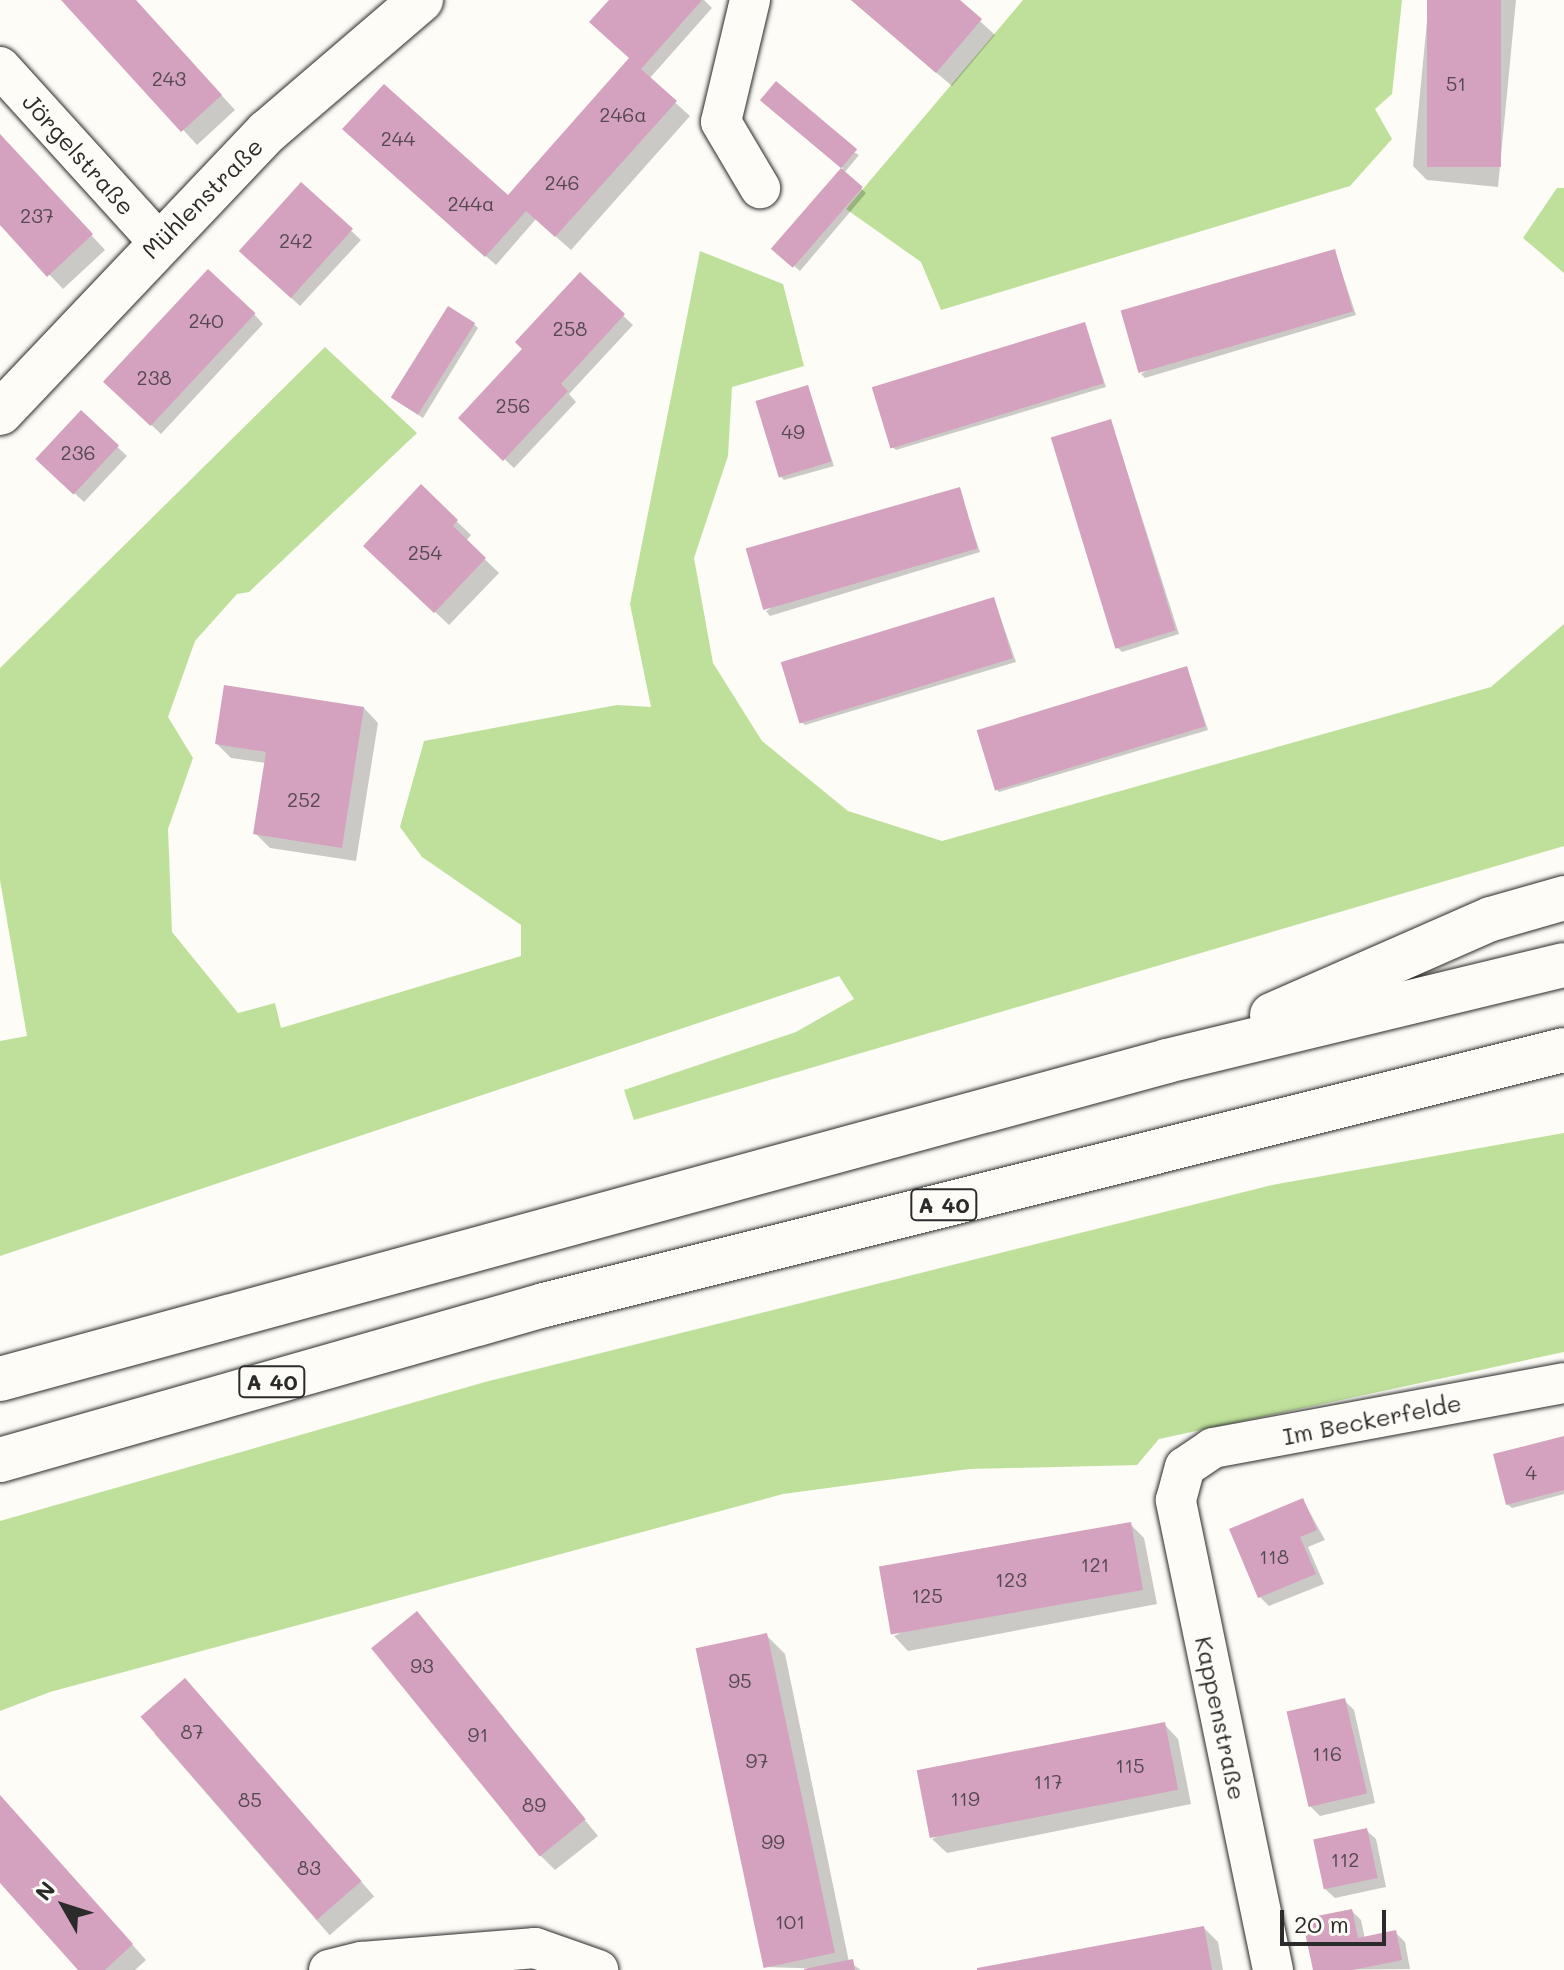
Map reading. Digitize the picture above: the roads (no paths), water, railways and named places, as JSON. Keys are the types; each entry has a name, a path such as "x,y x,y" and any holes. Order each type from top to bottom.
{"main road":[{"name":"Mühlenstraße","path":"0,413 158,241 267,132 421,0"},
{"path":"1167,1061 1491,919 1564,898"},
{"path":"0,1379 1167,1061 1564,965"},
{"name":"A 40","path":"0,1460 544,1305 1564,1050"},
{"path":"1344,1104 1564,1079"}],"street":[{"path":"750,0 721,122 760,188"},
{"name":"Jörgelstraße","path":"0,67 158,241"},
{"name":"Im Beckerfelde","path":"1185,1467 1213,1448 1564,1383"},
{"name":"Kappenstraße","path":"1185,1467 1176,1500 1273,1970"},
{"path":"329,1970 362,1962 535,1948 598,1970"}]}
